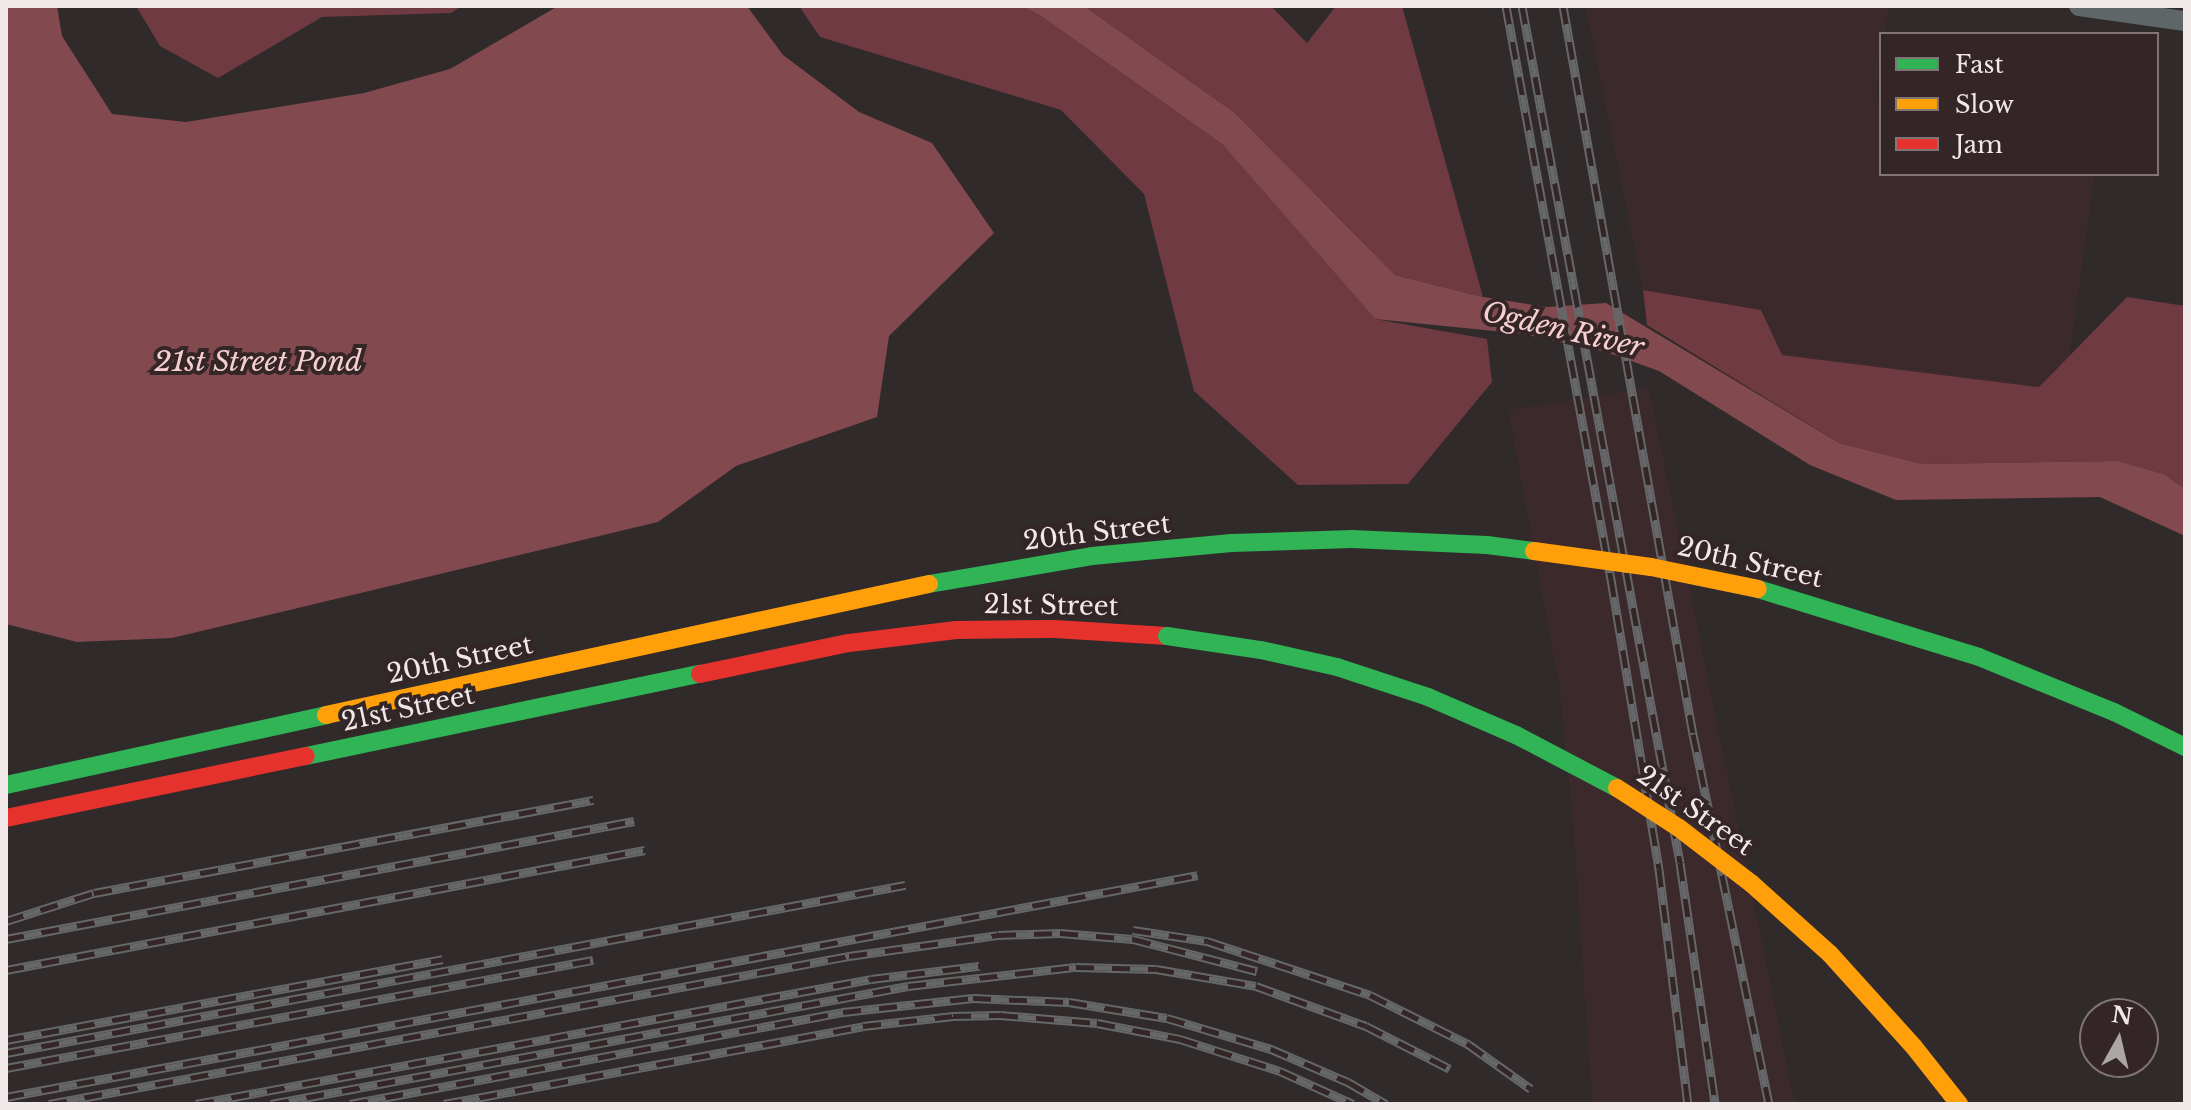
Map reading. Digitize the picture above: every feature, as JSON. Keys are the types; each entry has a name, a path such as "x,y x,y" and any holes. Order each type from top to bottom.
{"main road":[{"name":"20th Street","path":"6,785 913,587 1092,556 1231,543 1352,539 1487,545 1651,567 1758,589 1858,617 1979,657 2114,712 2185,747"},
{"name":"21st Street","path":"6,818 849,643 956,630 1055,629 1167,636 1261,650 1337,667 1428,697 1516,735 1602,778 1679,828 1752,884 1830,954 1914,1047 1959,1104"}],"street":[{"path":"2079,6 2185,21"}],"shaded area":[{"path":"136,6 462,6 451,13 322,17 218,78 160,46"},
{"path":"799,6 1022,6 1041,16 1222,144 1375,319 1487,339 1492,382 1408,484 1298,485 1194,391 1144,194 1061,110 820,37"},
{"path":"1084,6 1271,6 1307,43 1336,6 1402,6 1483,297 1395,275 1235,113"},
{"path":"1585,6 1889,6 1885,32 1879,32 1876,100 1879,101 1879,176 2095,176 2070,355 2039,387 1781,355 1761,310 1643,290"},
{"path":"1643,290 1761,310 1782,355 2039,387 2127,297 2185,306 2185,489 2164,474 2118,461 1922,464 1839,443 1647,325"},
{"path":"1649,388 1795,1104 1592,1104 1573,827 1559,686 1508,410"}],"water":[{"name":"21st Street Pond","path":"6,6 57,6 62,36 112,114 186,122 364,93 450,69 558,6 747,6 783,55 859,112 932,143 994,233 889,336 877,417 736,466 658,522 172,638 77,642 6,624"},
{"name":"Ogden River","path":"1022,6 1084,6 1235,113 1395,275 1483,297 1547,307 1606,303 1839,443 1922,464 2118,461 2164,474 2185,489 2185,536 2100,497 1896,500 1810,465 1659,371 1606,352 1524,334 1375,319 1222,144 1041,16"}],"railway":[{"path":"1506,6 1611,579 1659,869 1688,1104"},
{"path":"1522,6 1680,863 1715,1104"},
{"path":"1563,6 1693,734 1769,1104"},
{"path":"6,921 94,893 593,800"},
{"path":"6,939 634,821"},
{"path":"6,970 645,850"},
{"path":"6,1097 1198,875"},
{"path":"6,1053 905,885"},
{"path":"1133,930 1207,941 1370,995 1468,1044 1531,1089"},
{"path":"49,1104 849,956 998,935 1060,933 1133,939 1257,971"},
{"path":"6,1040 443,959"},
{"path":"6,1068 593,960"},
{"path":"196,1104 871,979 979,966"},
{"path":"271,1104 908,986 1076,967 1156,969 1256,986 1366,1026 1450,1069"},
{"path":"350,1104 843,1012 973,998 1069,1002 1167,1018 1271,1049 1348,1082 1386,1104"},
{"path":"444,1104 863,1026 953,1016 1000,1015 1097,1023 1180,1039 1280,1071 1353,1104"}],"traffic: fast":[{"path":"1231,543 1352,539 1487,545 1534,551"},
{"path":"929,584 1092,556 1231,543"},
{"path":"1758,589 1979,657 2114,712 2185,747"},
{"path":"1167,636 1261,650 1337,667 1428,697 1516,735 1617,788"},
{"path":"306,756 700,674"},
{"path":"6,785 326,715"}],"traffic: slow":[{"path":"1534,551 1651,567 1758,589"},
{"path":"326,715 929,584"},
{"path":"1617,788 1679,828 1752,884 1830,954"},
{"path":"1830,954 1914,1047 1959,1104"}],"traffic: jam":[{"path":"700,674 849,643 956,630 1055,629 1167,636"},
{"path":"6,818 306,756"}]}
